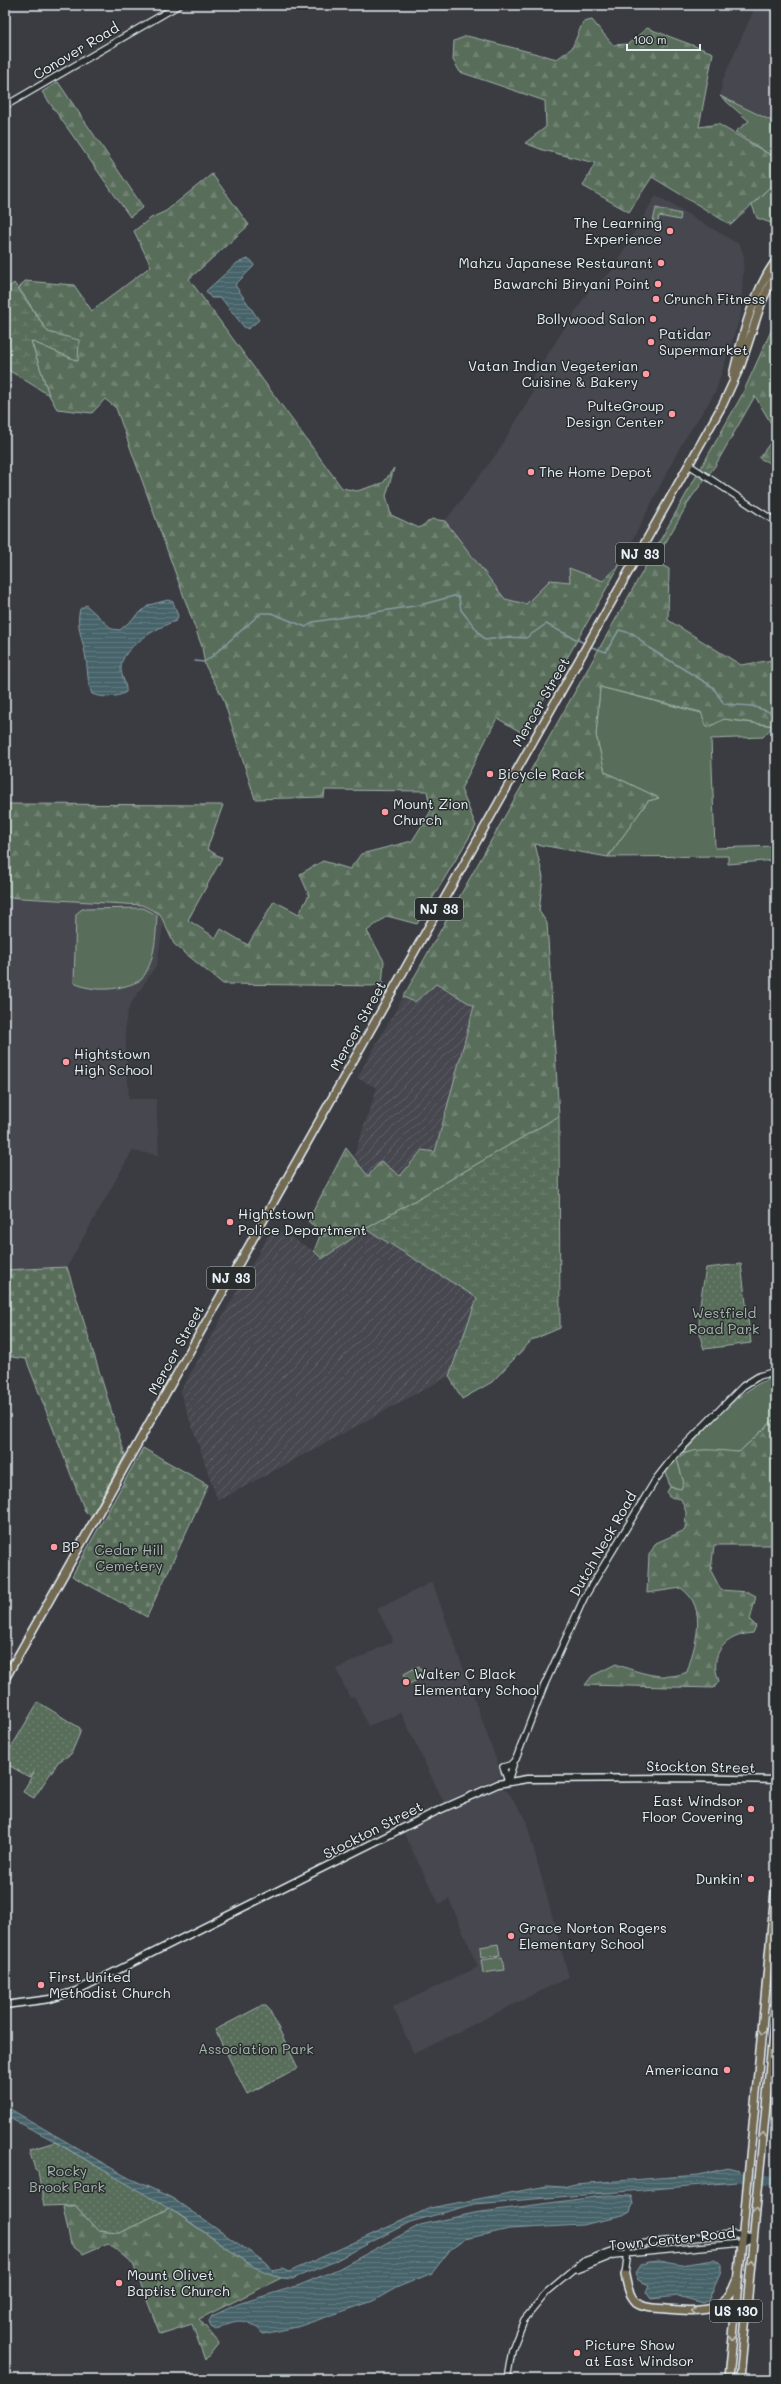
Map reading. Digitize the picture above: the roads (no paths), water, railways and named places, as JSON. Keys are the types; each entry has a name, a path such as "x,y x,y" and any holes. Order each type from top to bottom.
{"main road":[{"name":"Mercer Street","path":"5,1679 589,645 723,404 730,384 749,312 759,288 776,260"},
{"name":"Mercer Street","path":"730,384 741,365 762,301 776,272"},
{"name":"Stockton Street","path":"5,2005 50,1999 76,1991 464,1798 508,1781 676,1778 776,1780"},
{"name":"US 130","path":"729,2379 776,1881"},
{"name":"US 130","path":"740,2379 776,2001"},
{"path":"625,2275 631,2296 641,2305 702,2311 717,2306 722,2302 735,2285 739,2271"}],"street":[{"name":"Conover Road","path":"5,106 179,5"},
{"path":"689,465 776,522"},
{"name":"Dutch Neck Road","path":"508,1781 549,1674 584,1598 656,1478 674,1456 743,1386 759,1376 776,1371"},
{"path":"508,1781 503,1766 510,1765 516,1759"},
{"name":"Town Center Road","path":"507,2379 512,2350 524,2320 547,2292 584,2261 601,2253 629,2245 743,2234 754,2237"},
{"name":"Town Center Road","path":"572,2271 600,2260 628,2253 742,2243 754,2237"},
{"path":"625,2275 629,2245"}],"water":[{"path":"248,259 252,261 254,266 235,285 259,320 248,329 244,327 221,298 211,298 206,291 237,263"},
{"path":"168,600 173,602 178,616 176,621 160,628 142,639 133,646 122,660 121,671 126,686 126,692 109,697 92,694 88,680 87,663 79,628 80,609 86,605 112,629 120,630 149,605"},
{"path":"5,2106 125,2176 172,2198 266,2263 273,2271 282,2269 289,2272 430,2208 547,2186 563,2187 575,2184 699,2175 727,2168 739,2171 737,2182 475,2204 410,2222 331,2263 292,2279 281,2278 254,2267 180,2215 49,2138 5,2116"},
{"path":"610,2195 631,2196 633,2204 630,2212 623,2216 582,2225 509,2229 465,2239 450,2250 432,2273 396,2288 373,2301 297,2327 263,2334 258,2328 247,2322 241,2321 229,2323 216,2330 211,2327 209,2321 212,2316 238,2304 300,2285 338,2269 420,2225 474,2213"},
{"path":"714,2260 721,2263 721,2272 708,2301 703,2303 678,2296 651,2299 646,2292 649,2285 638,2280 635,2273 640,2265 648,2262 660,2261 681,2265"}],"waterway":[{"path":"195,661 204,662 210,658 261,613 271,613 306,627 313,622 420,605 454,596 459,598 461,610 485,640 507,637 526,638 546,624 586,644"},
{"path":"589,646 606,652 619,630 634,634 649,648 713,687 724,704 752,706 776,714"},
{"path":"738,2177 769,2181"}],"place":[{"name":"The Learning Experience","path":"670,231"},
{"name":"Mahzu Japanese Restaurant","path":"661,263"},
{"name":"Bawarchi Biryani Point","path":"658,284"},
{"name":"Crunch Fitness","path":"656,299"},
{"name":"Bollywood Salon","path":"653,319"},
{"name":"Patidar Supermarket","path":"651,342"},
{"name":"Vatan Indian Vegeterian Cuisine & Bakery","path":"646,374"},
{"name":"PulteGroup Design Center","path":"672,414"},
{"name":"The Home Depot","path":"531,472"},
{"name":"Bicycle Rack","path":"490,774"},
{"name":"Mount Zion Church","path":"385,812"},
{"name":"Hightstown High School","path":"66,1062"},
{"name":"Hightstown Police Department","path":"230,1222"},
{"name":"BP","path":"54,1547"},
{"name":"Walter C Black Elementary School","path":"406,1682"},
{"name":"East Windsor Floor Covering","path":"751,1809"},
{"name":"Dunkin'","path":"751,1879"},
{"name":"Grace Norton Rogers Elementary School","path":"511,1936"},
{"name":"First United Methodist Church","path":"41,1985"},
{"name":"Americana","path":"727,2070"},
{"name":"Mount Olivet Baptist Church","path":"119,2283"},
{"name":"Picture Show at East Windsor","path":"577,2353"}],"park label":[{"name":"Westfield Road Park","path":"724,1322"},
{"name":"Cedar Hill Cemetery","path":"129,1558"},
{"name":"Association Park","path":"256,2049"},
{"name":"Rocky Brook Park","path":"67,2180"}]}
